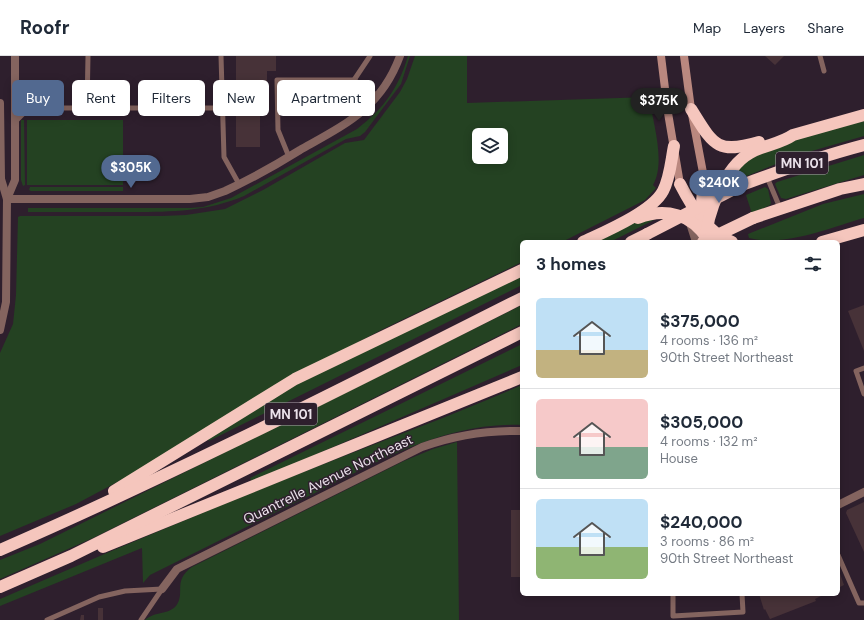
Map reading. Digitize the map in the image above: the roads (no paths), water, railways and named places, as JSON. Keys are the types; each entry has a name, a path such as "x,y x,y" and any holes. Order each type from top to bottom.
{"highway":[{"path":"691,109 714,143 724,148 744,147 864,115"},
{"path":"705,233 730,173 740,161 750,153 787,139 793,135"},
{"name":"MN 101","path":"635,240 742,185 833,153 864,145"},
{"path":"620,225 647,208 661,194 667,180 674,146"},
{"path":"704,178 705,233"},
{"path":"680,184 705,233"},
{"name":"MN 101","path":"705,233 840,189 864,184"},
{"path":"587,240 620,225 654,213 670,213 705,233 726,240"},
{"path":"829,240 864,230"},
{"path":"57,525 295,379 520,271"},
{"name":"MN 101","path":"0,550 57,525 286,416 520,299"},
{"name":"MN 101","path":"0,587 71,556 520,333"},
{"path":"71,556 110,545 520,378"}],"main road":[{"path":"661,56 680,184"},
{"path":"684,56 691,109 704,178"}],"street":[{"path":"15,56 15,80"},
{"path":"7,199 190,199 208,197 239,184 353,120 385,88 394,74 400,56"},
{"path":"0,103 1,179 7,199 6,302 0,330"},
{"path":"7,199 15,180 15,116"},
{"name":"Quantrelle Avenue Northeast","path":"162,589 178,569 422,447 463,435 488,432 520,431"},
{"path":"840,504 864,492"}],"lane":[{"path":"88,56 88,80"},
{"path":"221,56 221,80"},
{"path":"354,80 370,56"},
{"path":"820,56 824,71"},
{"path":"130,108 213,108"},
{"path":"15,122 21,116"},
{"path":"222,116 224,157 239,184"},
{"path":"278,116 278,130 289,157"},
{"path":"767,176 780,209"},
{"path":"864,368 856,371 864,394"},
{"path":"840,560 859,603 864,603"},
{"path":"47,620 99,597 125,591 162,589"},
{"path":"141,620 162,589"},
{"path":"673,596 673,616 743,612 742,596"}]}
